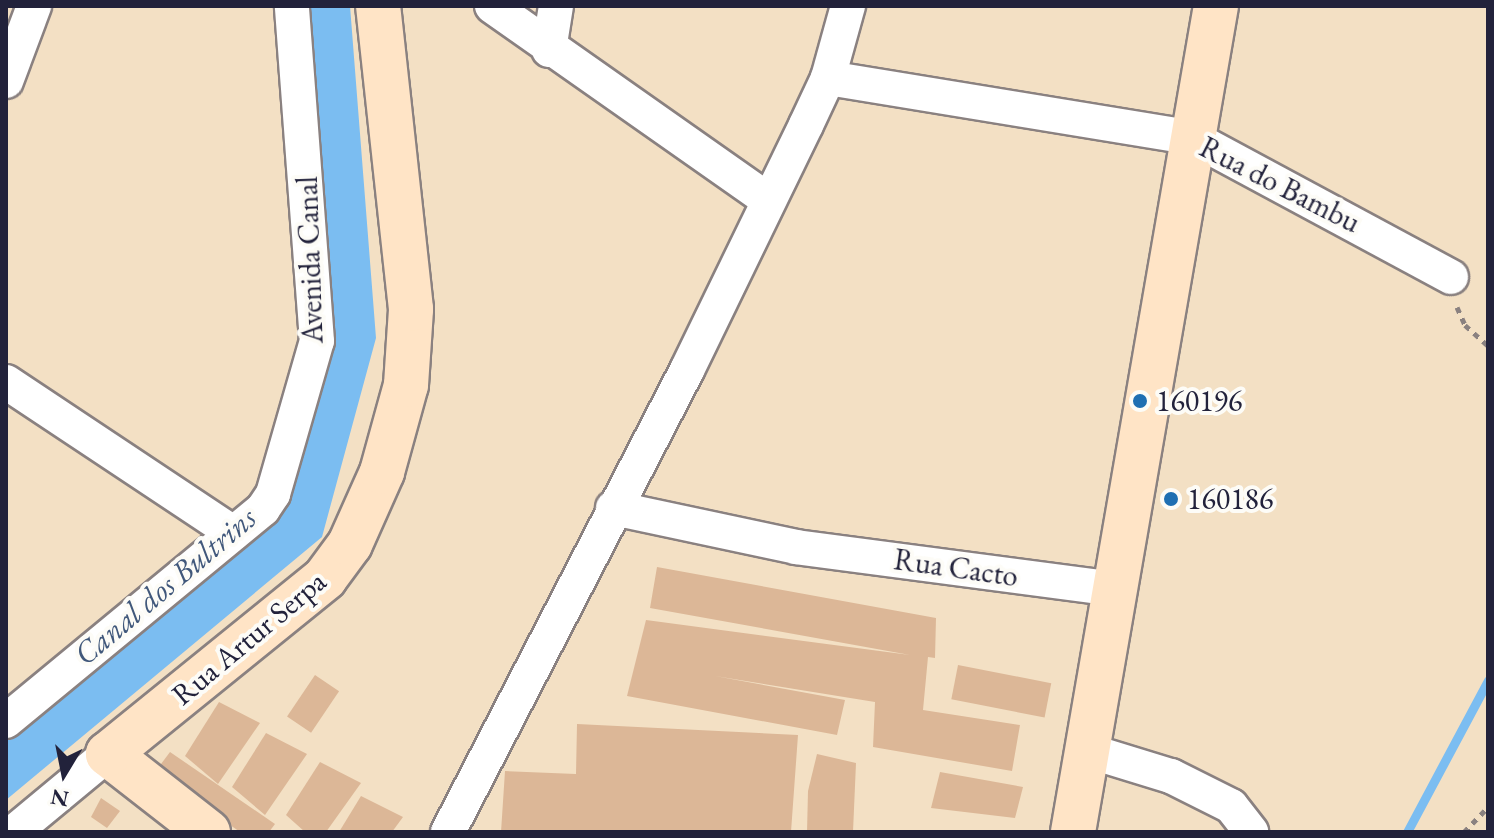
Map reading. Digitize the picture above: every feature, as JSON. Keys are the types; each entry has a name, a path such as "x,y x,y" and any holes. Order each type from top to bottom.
{"street":[{"path":"6,81 34,6"},
{"name":"Avenida Canal","path":"10,713 263,509 273,494 317,341 292,6"},
{"name":"Rua Artur Serpa","path":"14,832 325,578 350,544 382,472 406,385 411,309 378,6"},
{"path":"492,6 549,50 767,199"},
{"path":"549,50 556,6"},
{"path":"448,832 687,370 828,78 848,6"},
{"path":"1073,832 1216,6"},
{"name":"Rua do Bambu","path":"828,78 1193,138 1451,277"},
{"path":"6,382 233,533"},
{"name":"Rua Cacto","path":"613,508 796,547 1116,589"},
{"path":"1089,751 1171,776 1231,806 1251,832"},
{"path":"108,754 208,832"}],"path":[{"path":"1451,277 1460,317 1488,346"},
{"path":"1464,832 1488,807"}],"water":[{"name":"Canal dos Bultrins","path":"300,6 350,6 376,338 322,537 6,800 6,737 279,507 330,341"}],"building":[{"path":"657,567 936,618 935,658 928,657 923,710 1020,725 1012,771 873,747 875,702 715,676 845,700 837,735 627,696 646,620 910,655 650,608"},
{"path":"958,665 1051,683 1045,717 951,699"},
{"path":"315,675 339,691 311,733 287,716"},
{"path":"219,702 260,723 218,784 185,756"},
{"path":"577,724 798,735 791,832 501,832 505,771 576,774"},
{"path":"266,733 307,754 265,815 232,787"},
{"path":"170,752 275,824 269,832 240,832 155,772"},
{"path":"817,754 856,763 853,832 807,832 808,791"},
{"path":"320,762 361,783 326,832 305,832 286,815"},
{"path":"940,772 1023,787 1015,818 931,808"},
{"path":"361,796 403,817 392,832 339,832"},
{"path":"101,798 120,811 107,828 91,817"}],"waterway":[{"path":"1407,832 1488,680"}],"place":[{"name":"160196","path":"1140,401"},
{"name":"160186","path":"1171,499"}]}
